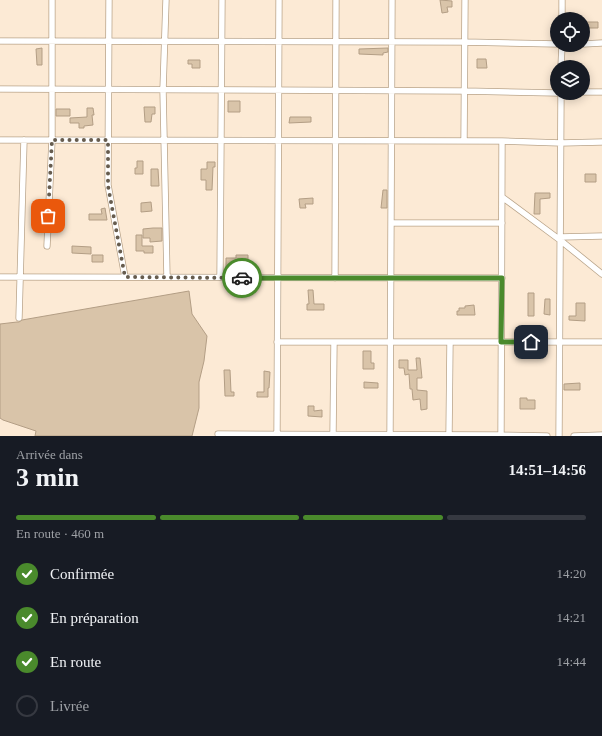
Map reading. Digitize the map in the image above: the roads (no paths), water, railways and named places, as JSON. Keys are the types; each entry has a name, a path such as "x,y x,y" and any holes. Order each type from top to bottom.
{"street":[{"path":"47,246 52,140 52,0"},
{"path":"109,0 108,186 125,277"},
{"path":"166,0 166,41 163,90 167,277"},
{"path":"220,278 222,0"},
{"path":"277,435 279,0"},
{"path":"335,278 336,0"},
{"path":"390,435 392,0"},
{"path":"464,141 465,0"},
{"path":"562,0 562,12"},
{"path":"0,41 464,42 550,44"},
{"path":"590,44 602,43"},
{"path":"0,89 464,91 550,93"},
{"path":"590,92 602,92"},
{"path":"559,436 561,100"},
{"path":"0,140 602,142"},
{"path":"19,318 24,140"},
{"path":"501,435 502,141"},
{"path":"502,197 560,239 602,274"},
{"path":"391,223 502,223"},
{"path":"560,239 602,236"},
{"path":"0,277 391,279 502,278"},
{"path":"278,342 602,342"},
{"path":"333,434 334,342"},
{"path":"449,434 450,342"},
{"path":"218,434 449,434 548,436"},
{"path":"574,436 602,435"}]}
